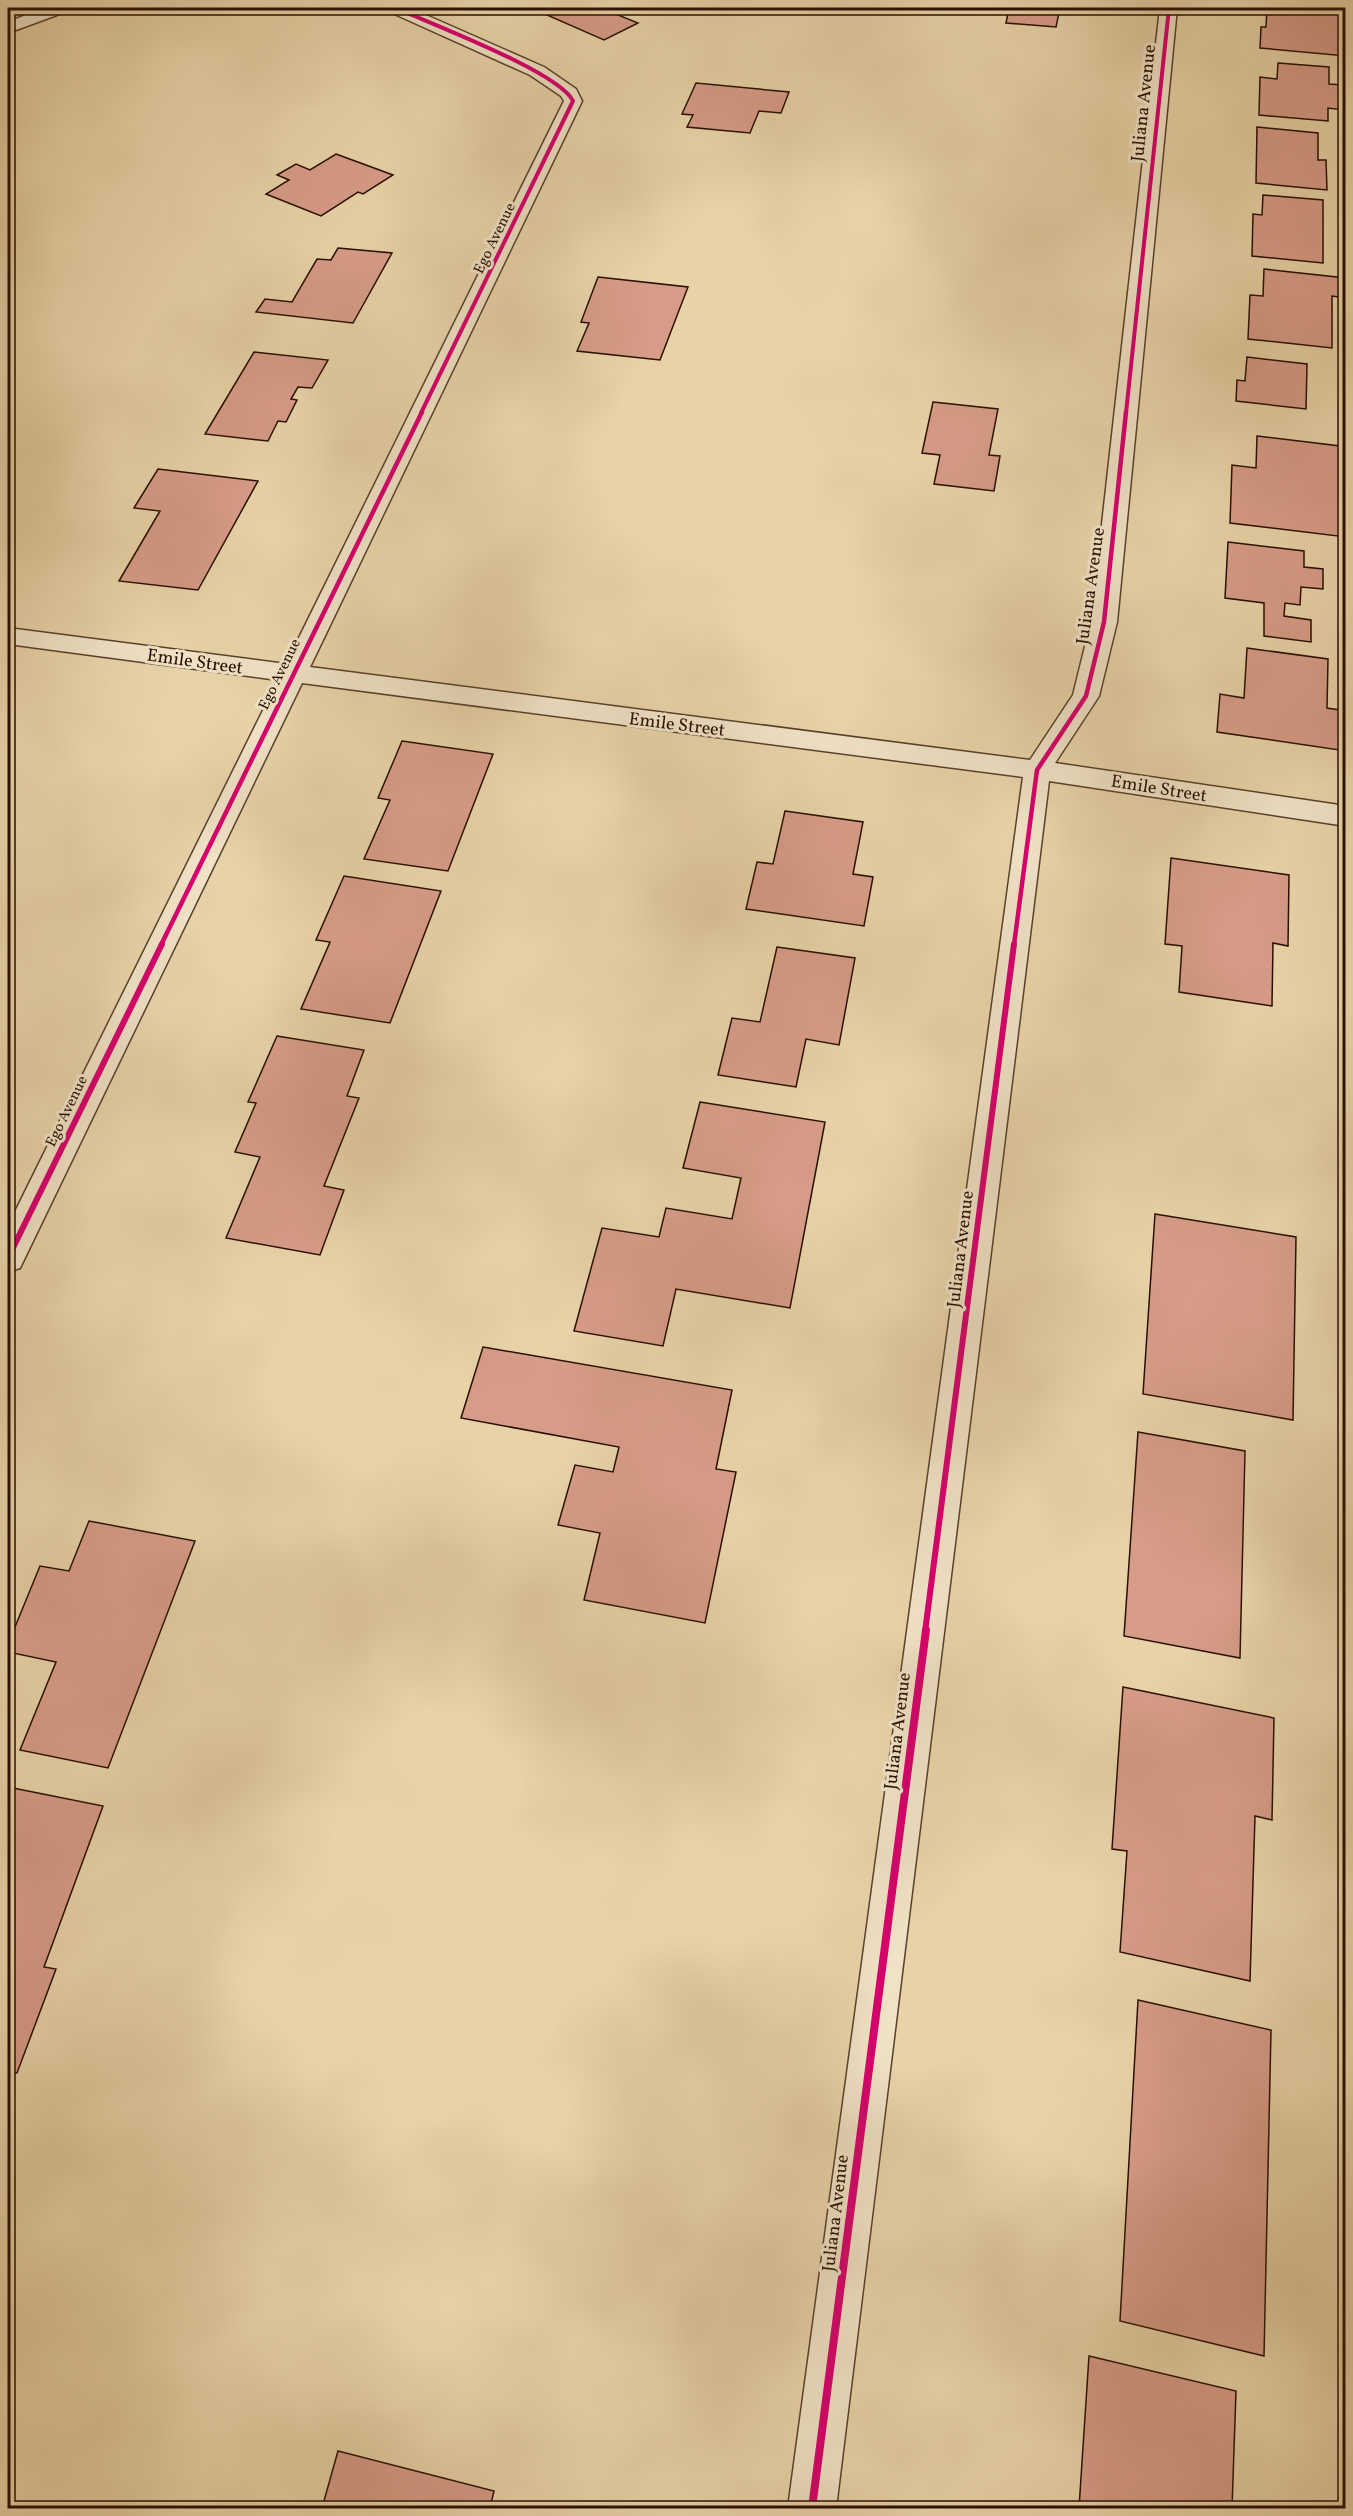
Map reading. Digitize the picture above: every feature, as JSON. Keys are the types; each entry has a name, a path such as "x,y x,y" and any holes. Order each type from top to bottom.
{"street":[{"path":"8,28 59,8"},
{"name":"Ego Avenue","path":"8,1258 573,101 564,87 537,71 396,8"},
{"name":"Juliana Avenue","path":"812,2508 1037,770 1086,696 1104,622 1169,8"},
{"name":"Emile Street","path":"8,636 1037,770 1346,816"}],"building":[{"path":"538,8 601,8 638,23 604,40 547,15 551,13"},
{"path":"1009,8 1060,8 1056,27 1006,23"},
{"path":"1267,8 1340,12 1340,25 1346,25 1346,56 1260,48 1261,27 1266,27"},
{"path":"1278,63 1329,67 1329,84 1343,85 1344,110 1328,108 1328,121 1259,115 1260,77 1277,79"},
{"path":"696,83 789,92 781,113 759,111 750,133 687,127 693,115 682,114"},
{"path":"1257,127 1318,133 1318,160 1326,160 1327,190 1256,183"},
{"path":"336,154 393,175 363,194 358,192 321,216 266,194 289,180 277,175 296,164 310,170"},
{"path":"1263,195 1323,200 1323,263 1252,256 1253,214 1262,215"},
{"path":"338,248 392,253 353,323 256,312 265,299 292,302 317,259 331,260"},
{"path":"1264,269 1346,278 1346,298 1332,296 1332,348 1248,339 1250,295 1263,296"},
{"path":"598,277 688,287 660,360 577,351 589,323 581,322"},
{"path":"254,352 328,360 312,388 298,387 291,399 297,400 286,422 278,421 268,441 205,434"},
{"path":"1247,357 1307,364 1306,409 1236,401 1237,380 1245,381"},
{"path":"933,402 998,409 989,455 1000,456 994,491 934,484 940,455 922,453"},
{"path":"1257,436 1340,446 1340,473 1346,473 1346,537 1230,523 1232,465 1256,468"},
{"path":"158,469 258,481 198,590 119,581 160,511 134,508"},
{"path":"1228,542 1304,551 1304,567 1323,569 1323,589 1301,587 1300,605 1285,603 1284,616 1311,620 1311,642 1264,636 1264,603 1225,598"},
{"path":"1247,648 1328,659 1327,708 1346,711 1346,751 1217,732 1220,694 1244,698"},
{"path":"402,741 493,754 448,871 364,859 390,800 378,798"},
{"path":"785,811 863,822 853,874 873,877 864,926 746,909 757,862 773,864"},
{"path":"1171,858 1289,875 1288,946 1273,943 1272,1006 1179,992 1182,946 1165,944"},
{"path":"344,876 441,891 390,1023 301,1009 330,942 316,940"},
{"path":"777,947 855,958 839,1045 806,1039 796,1087 718,1075 732,1018 760,1022"},
{"path":"277,1036 364,1050 347,1096 359,1098 324,1186 344,1190 320,1255 226,1238 260,1157 235,1152 256,1103 248,1102"},
{"path":"700,1102 825,1122 790,1308 676,1289 663,1346 574,1331 602,1228 659,1237 666,1208 732,1219 741,1178 683,1168"},
{"path":"1155,1214 1296,1237 1293,1420 1143,1394"},
{"path":"483,1347 732,1390 716,1469 736,1472 705,1623 584,1600 600,1533 558,1525 575,1465 613,1472 619,1447 461,1418"},
{"path":"1138,1432 1245,1451 1240,1658 1124,1636"},
{"path":"89,1521 195,1541 108,1768 20,1750 56,1662 8,1652 8,1644 40,1566 69,1571"},
{"path":"1123,1687 1274,1718 1272,1820 1255,1816 1250,1981 1120,1952 1127,1851 1112,1849"},
{"path":"8,1787 103,1806 44,1967 56,1969 17,2073 8,2071"},
{"path":"1138,2000 1271,2030 1264,2356 1120,2321"},
{"path":"1089,2356 1236,2391 1232,2508 1079,2508"},
{"path":"338,2451 494,2491 490,2508 322,2508"}],"cycle path":[{"path":"8,1258 573,101 569,93 537,71 396,8"},
{"path":"812,2508 1037,770 1086,696 1104,622 1169,8"}]}
